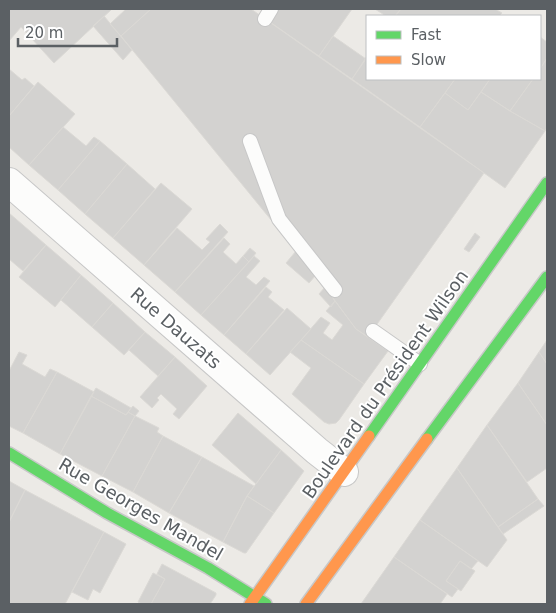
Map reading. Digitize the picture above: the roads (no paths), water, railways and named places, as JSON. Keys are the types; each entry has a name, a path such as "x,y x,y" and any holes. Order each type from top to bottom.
{"main road":[{"name":"Boulevard du Président Wilson","path":"253,600 547,183"},
{"path":"306,604 547,277"},
{"name":"Rue Georges Mandel","path":"9,453 37,468 105,512 229,580 253,600 266,604"}],"street":[{"name":"Rue Dauzats","path":"9,182 317,452 344,472"}],"lane":[{"path":"250,141 279,219 335,290"},
{"path":"373,331 420,364"}]}
